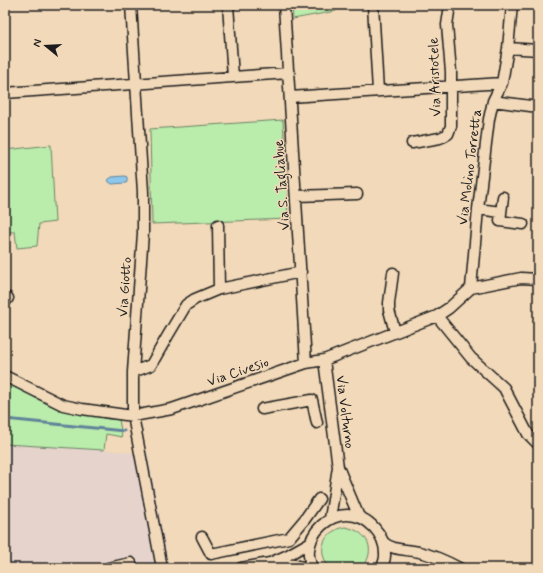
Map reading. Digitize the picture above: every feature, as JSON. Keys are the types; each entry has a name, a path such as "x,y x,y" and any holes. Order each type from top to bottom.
{"street":[{"name":"Via Giotto","path":"131,5 143,192 143,233 133,372 133,416 162,568"},
{"path":"228,5 233,77"},
{"name":"Via S. Tagliabue","path":"284,5 306,363"},
{"path":"373,5 378,91"},
{"name":"Via Aristotele","path":"412,143 440,138 448,134 451,126 451,87 447,25 450,5"},
{"name":"Via Molino Torretta","path":"471,288 488,119 493,101 502,83 508,48 512,5"},
{"path":"508,48 538,50"},
{"path":"5,94 289,73"},
{"path":"290,98 502,83"},
{"path":"493,101 538,107"},
{"path":"296,196 357,194"},
{"path":"503,197 500,221 523,224"},
{"path":"478,209 501,212"},
{"path":"218,225 219,289"},
{"path":"133,372 151,365 186,305 195,299 219,289 301,272"},
{"path":"393,273 389,310 396,332"},
{"path":"471,288 522,278 538,279"},
{"name":"Via Civesio","path":"5,376 63,405 82,409 133,416 172,409 306,363 324,360 438,316 471,288"},
{"path":"438,316 471,358 504,388 528,434 538,444"},
{"name":"Via Volturno","path":"324,360 338,467 330,519"},
{"path":"262,410 312,400 317,423"},
{"name":"Via Volturno","path":"338,467 359,517"},
{"path":"202,537 211,554 289,538 319,499"},
{"path":"312,568 309,551 314,534 330,519 347,515 359,517 371,524 379,533 383,542 385,553 383,563"},
{"path":"241,568 270,563 311,542"},
{"path":"383,542 387,546 401,550 414,551 429,555 449,562 459,568"},
{"path":"383,563 393,552 401,550"},
{"path":"108,568 131,563 132,568"},
{"path":"270,563 295,565 308,568"}],"shaded area":[{"path":"5,444 148,454 169,568 5,568"}],"green space":[{"path":"292,5 336,5 336,11 293,19"},
{"path":"283,120 288,219 152,224 150,129"},
{"path":"51,145 55,222 39,224 37,246 17,248 15,232 5,232 5,150"},
{"path":"5,382 57,407 108,419 119,419 122,437 106,434 104,450 5,444"},
{"path":"345,527 353,529 368,542 369,555 362,568 330,568 326,563 323,553 324,542 331,533 337,529"}],"water":[{"path":"112,177 127,177 126,183 112,184 108,181"}],"waterway":[{"path":"5,419 124,431"}]}
